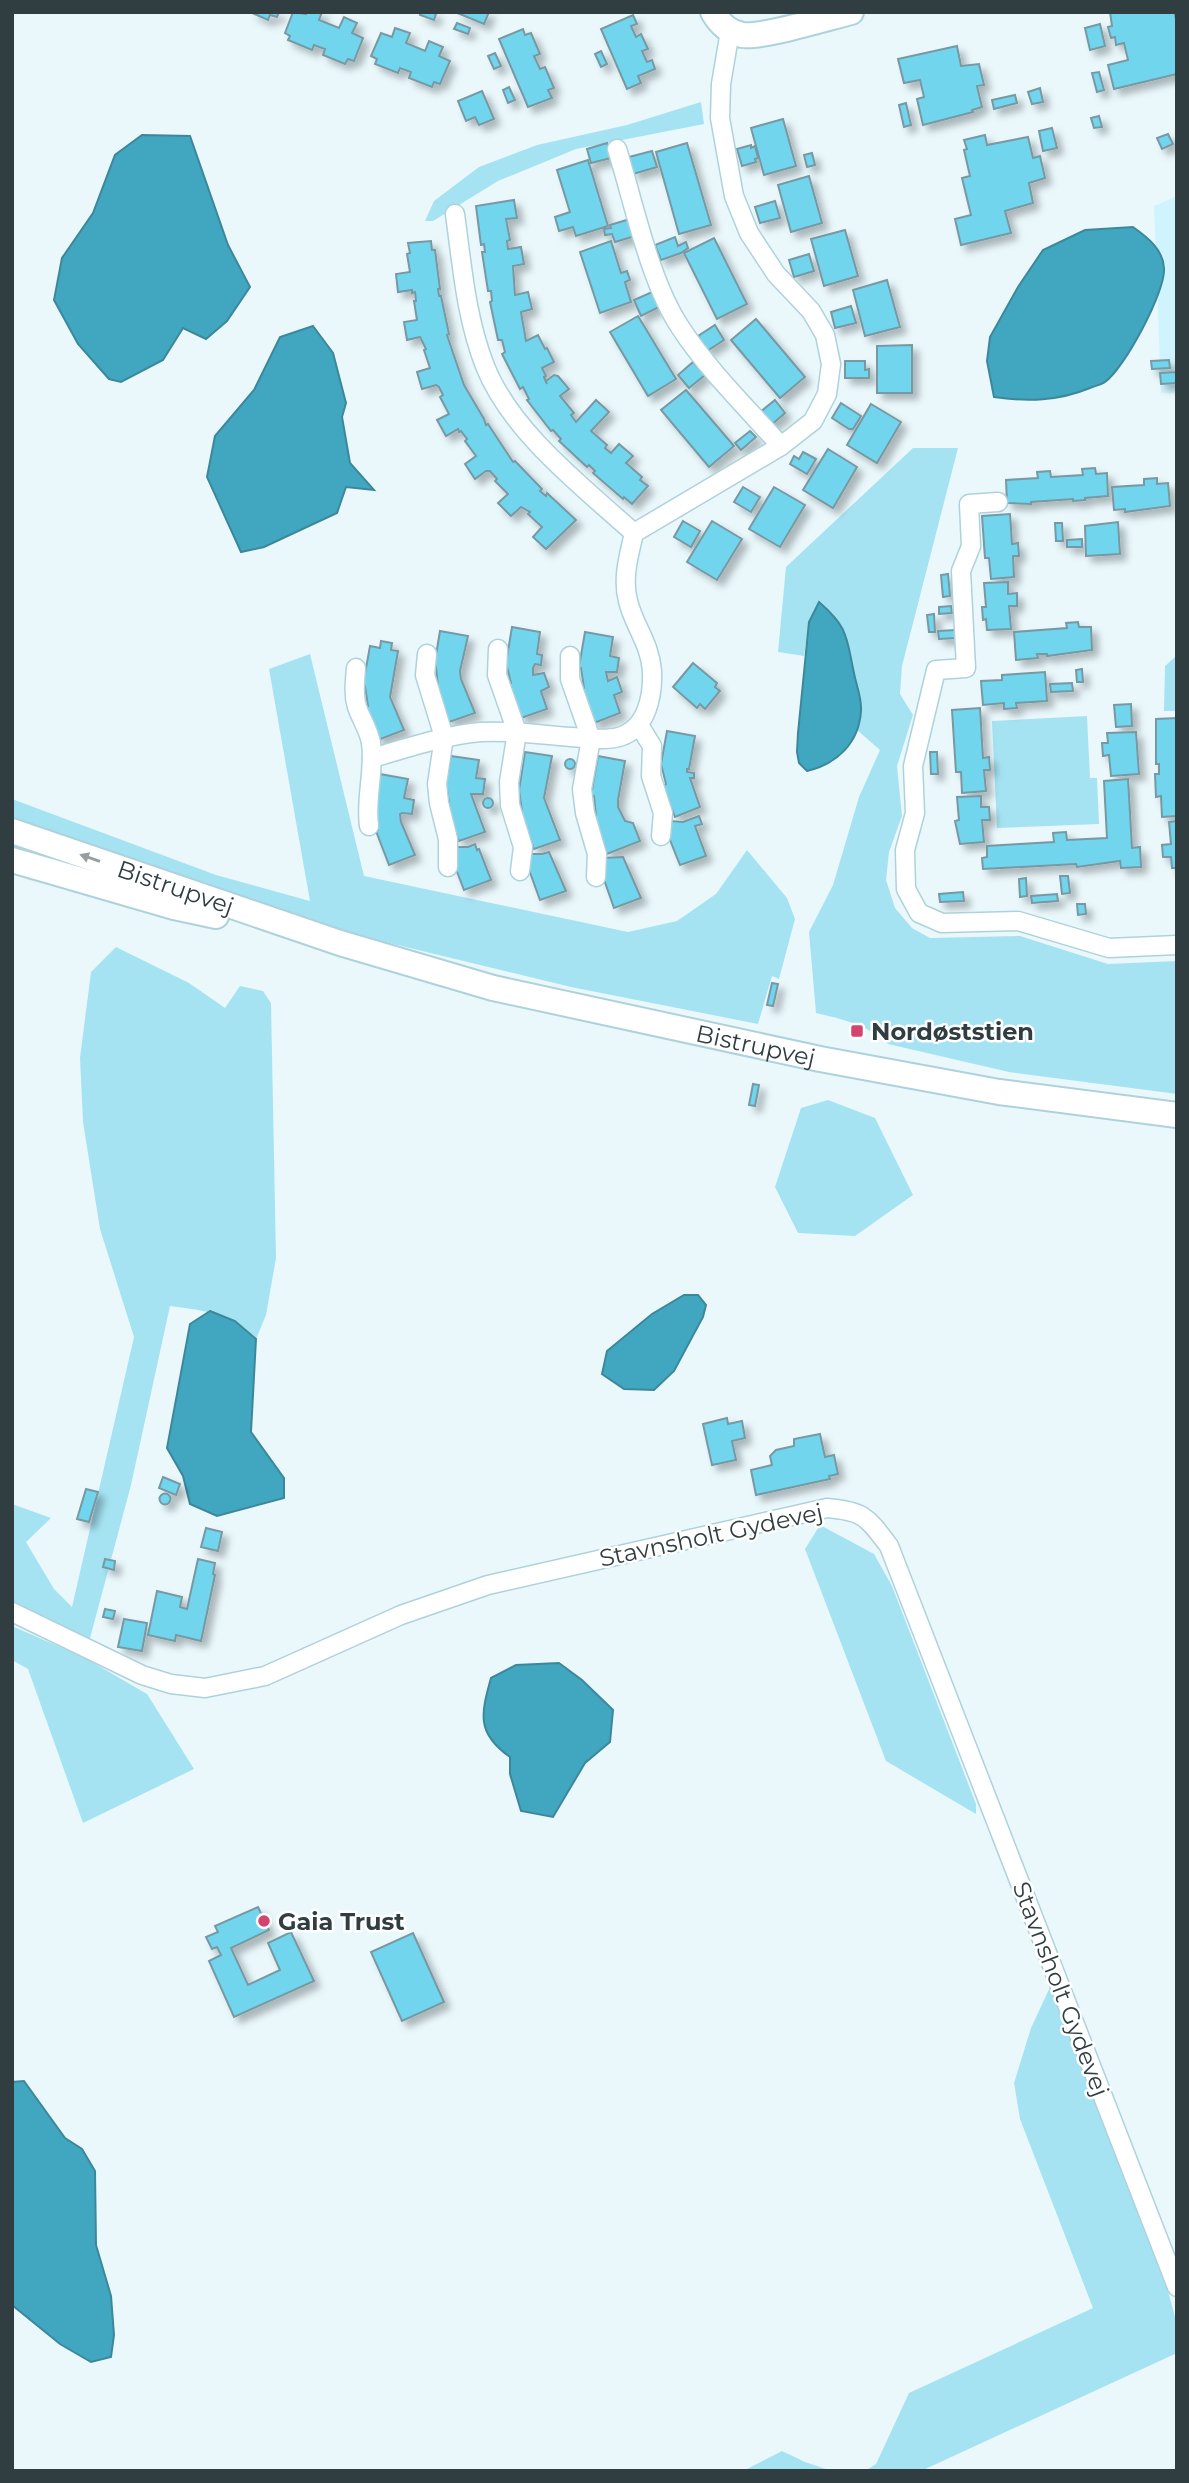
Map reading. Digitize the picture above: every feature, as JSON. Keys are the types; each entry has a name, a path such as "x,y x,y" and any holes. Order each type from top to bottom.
{"main road":[{"path":"713,12 720,24 730,31 744,35 760,34 851,12"},
{"name":"Bistrupvej","path":"12,831 340,943 493,988 820,1059 999,1093 1177,1115"},
{"name":"Bistrupvej","path":"12,860 174,907 340,943"}],"street":[{"path":"372,758 444,737 481,732 517,732 591,739 620,737 639,725 650,703 652,671 645,640 628,601 625,568 634,533 781,446 813,421 827,394 831,363 825,335 811,311 776,274 749,233 734,196 720,118 721,84 730,31"},
{"path":"617,149 659,286 679,326 781,446"},
{"path":"455,214 470,320 486,368 515,417 548,455 634,533"},
{"path":"998,502 969,504 971,546 961,571 966,668 936,670 913,766 915,813 905,850 906,889 919,913 942,923 1018,921 1109,948 1177,945"},
{"path":"498,649 498,675 517,732 509,782 510,805 523,847 520,871"},
{"path":"427,654 425,675 444,737 437,784 448,839 448,867"},
{"path":"570,656 570,680 591,739 582,789 585,813 597,854 596,877"},
{"path":"356,668 354,689 357,705 371,739 367,812 369,826"},
{"path":"639,725 652,746 651,776 663,813 661,836"},
{"name":"Stavnsholt Gydevej","path":"12,1612 142,1675 171,1684 205,1688 265,1676 401,1615 488,1585 827,1508 852,1510 871,1523 889,1546 1177,2287"}],"shaded area":[{"path":"701,102 704,124 576,149 498,181 433,221 425,221 434,201 479,167 537,145 627,125"},
{"path":"142,135 190,136 228,245 250,287 227,321 206,339 183,328 163,360 121,382 109,379 78,344 54,300 62,258 93,213 115,155"},
{"path":"1177,196 1177,393 1161,393 1154,206"},
{"path":"1133,227 1157,249 1164,268 1163,279 1151,311 1123,362 1102,384 1078,392 1031,400 994,397 987,361 990,337 1018,287 1043,250 1085,230"},
{"path":"313,326 333,353 346,403 342,417 350,463 374,490 346,487 337,513 264,547 241,552 207,477 215,436 254,390 280,337"},
{"path":"913,448 958,448 902,666 900,694 913,715 897,766 902,816 889,852 886,880 895,908 912,928 930,938 1020,936 1108,964 1177,961 1177,1094 1009,1072 888,1044 863,1027 816,1013 809,932 833,885 859,797 880,750 857,730 861,710 845,631 809,622 804,656 778,652 786,567"},
{"path":"819,602 836,619 845,634 861,711 856,733 845,750 828,763 807,771 799,763 798,733 809,622"},
{"path":"310,654 364,876 628,932 677,921 716,894 747,850 787,898 795,919 779,979 772,976 758,1024 571,987 389,943 329,926 12,817 12,799 216,875 310,901 269,669"},
{"path":"1175,657 1177,711 1164,711 1165,666"},
{"path":"1087,716 1090,778 1097,778 1099,824 997,828 992,721"},
{"path":"116,947 189,983 225,1008 240,986 263,991 271,1003 276,1258 266,1315 256,1339 225,1318 170,1306 131,1485 89,1642 12,1605 12,1504 51,1518 26,1542 54,1589 72,1607 134,1337 100,1229 83,1122 80,1058 91,972"},
{"path":"828,1100 875,1118 913,1195 855,1236 798,1233 775,1187 801,1108"},
{"path":"684,1295 698,1295 706,1305 703,1317 674,1371 654,1390 624,1389 602,1374 607,1351 652,1314"},
{"path":"210,1311 235,1321 256,1339 251,1432 284,1478 284,1498 217,1516 190,1504 183,1476 167,1448 190,1324"},
{"path":"820,1525 874,1554 892,1586 976,1804 976,1814 886,1761 805,1549"},
{"path":"12,1626 85,1658 147,1694 194,1769 83,1823 28,1669 12,1660"},
{"path":"559,1663 582,1680 613,1710 610,1742 585,1763 553,1817 521,1811 510,1774 510,1757 491,1740 486,1731 484,1712 491,1678 516,1665"},
{"path":"1051,1985 1161,2266 1177,2324 1177,2353 921,2471 865,2471 876,2464 909,2393 1093,2308 1020,2119 1014,2083 1031,2028"},
{"path":"24,2081 65,2138 82,2149 95,2171 96,2245 111,2296 114,2335 111,2357 91,2362 60,2344 12,2305 12,2082"},
{"path":"782,2451 805,2462 832,2471 743,2471"}],"building":[{"path":"250,12 279,12 277,17 270,15 268,20"},
{"path":"293,12 322,12 319,20 339,28 344,17 357,23 352,33 363,38 354,61 348,59 345,64 323,55 325,49 314,45 312,50 288,40 290,36 285,33"},
{"path":"421,12 436,14 434,20 420,15"},
{"path":"455,12 489,12 484,24"},
{"path":"1110,12 1174,12 1177,22 1177,74 1114,89 1108,65 1128,60 1124,43 1116,45 1115,37 1111,38 1108,27 1112,26"},
{"path":"633,15 637,24 631,26 636,37 641,34 648,49 642,51 647,62 652,60 655,69 638,76 641,83 627,89 601,29"},
{"path":"457,23 470,28 468,34 454,29"},
{"path":"1100,24 1105,46 1090,50 1085,28"},
{"path":"395,28 410,33 406,43 425,51 429,41 443,47 439,56 450,61 440,84 434,82 432,87 409,78 411,72 400,68 398,73 375,64 377,59 371,56 381,33 392,37"},
{"path":"523,29 525,35 531,33 540,54 534,56 540,69 545,67 554,88 548,90 552,98 528,107 499,39"},
{"path":"957,46 961,66 979,64 984,85 977,86 982,107 972,110 973,112 923,125 917,99 924,97 920,80 904,83 898,59"},
{"path":"601,51 607,64 601,67 595,54"},
{"path":"495,53 501,66 494,69 488,56"},
{"path":"1099,72 1104,90 1097,92 1092,73"},
{"path":"509,87 515,100 508,103 503,90"},
{"path":"1040,88 1043,102 1032,104 1028,92"},
{"path":"482,91 494,119 479,125 475,117 466,121 458,101"},
{"path":"1015,95 1017,103 994,109 992,100"},
{"path":"906,103 911,125 904,127 899,105"},
{"path":"1099,116 1102,127 1094,128 1091,118"},
{"path":"783,119 796,166 764,175 751,128"},
{"path":"1052,128 1057,148 1043,151 1039,131"},
{"path":"1168,134 1173,144 1162,149 1157,138"},
{"path":"985,135 987,145 1028,137 1033,158 1040,156 1045,178 1029,183 1033,203 1005,211 1011,233 961,245 955,219 971,215 962,178 970,176 964,140"},
{"path":"607,143 611,158 591,163 587,149"},
{"path":"687,143 711,225 679,234 656,152"},
{"path":"751,145 751,148 755,146 758,158 755,159 756,162 742,166 737,149"},
{"path":"652,151 657,167 633,174 629,157"},
{"path":"812,153 815,165 807,167 804,155"},
{"path":"588,160 608,226 576,236 573,227 559,231 555,217 570,212 557,170"},
{"path":"809,176 822,223 791,232 778,185"},
{"path":"514,200 517,218 506,219 510,240 507,241 508,249 521,247 524,264 513,266 515,295 528,292 532,309 521,312 526,341 538,335 545,349 547,348 554,362 542,368 546,376 544,377 547,384 546,381 554,375 558,376 569,389 560,396 574,413 571,415 576,422 596,400 609,412 591,431 607,445 605,448 611,453 619,444 633,456 626,463 648,486 632,504 559,441 561,439 551,431 527,400 529,399 523,387 520,389 502,354 505,352 502,340 498,340 490,302 491,291 488,291 482,252 485,252 484,244 481,245 476,206"},
{"path":"775,201 780,218 760,223 755,207"},
{"path":"630,219 635,236 615,242 612,234 605,235 604,229 611,228 610,225"},
{"path":"845,230 858,276 824,286 811,239"},
{"path":"675,237 678,246 686,242 688,248 661,260 655,245"},
{"path":"714,238 747,304 717,319 684,253"},
{"path":"431,241 432,250 435,250 438,289 449,334 447,335 464,385 486,425 488,424 513,462 542,489 540,491 546,496 547,493 576,520 546,549 533,537 542,527 528,514 530,512 521,507 511,516 498,503 508,494 495,481 497,479 490,471 475,479 465,464 476,456 461,431 458,429 446,436 437,420 449,414 440,397 443,395 439,387 436,385 422,389 417,372 430,368 424,350 426,349 420,337 407,340 404,322 417,320 415,292 398,292 396,274 410,272 408,243"},
{"path":"611,241 621,273 627,271 630,280 625,282 631,302 600,313 580,252"},
{"path":"809,254 814,271 794,277 789,260"},
{"path":"887,280 900,327 865,336 853,290"},
{"path":"652,292 659,307 641,316 634,300"},
{"path":"851,306 856,323 835,328 831,312"},
{"path":"638,316 676,379 648,396 610,332"},
{"path":"756,319 805,377 780,398 731,340"},
{"path":"715,325 724,340 707,351 698,336"},
{"path":"912,345 912,393 877,393 877,346"},
{"path":"1169,360 1170,368 1152,369 1151,361"},
{"path":"845,361 865,361 869,378 845,378"},
{"path":"693,362 705,375 689,388 678,375"},
{"path":"1177,372 1177,383 1161,384 1160,373"},
{"path":"686,390 734,446 709,467 661,410"},
{"path":"775,400 785,413 770,426 759,413"},
{"path":"841,403 861,416 853,429 832,418"},
{"path":"871,404 901,422 877,463 847,445"},
{"path":"750,431 756,437 741,450 735,443"},
{"path":"828,449 857,467 833,508 803,490"},
{"path":"803,452 816,459 807,474 790,464 794,456 799,459"},
{"path":"1095,468 1096,474 1107,473 1108,496 1031,504 1007,503 1006,480 1038,478 1037,472 1050,471 1051,477 1083,475 1082,469"},
{"path":"1157,478 1157,484 1168,483 1170,506 1125,512 1125,509 1114,510 1112,487 1144,485 1144,479"},
{"path":"743,487 760,497 751,512 734,502"},
{"path":"774,487 805,505 780,547 749,529"},
{"path":"1010,514 1012,544 1018,543 1019,556 1013,556 1014,577 991,579 989,558 985,558 982,516"},
{"path":"683,521 700,531 691,547 674,537"},
{"path":"712,521 742,539 717,580 687,562"},
{"path":"1118,522 1120,554 1086,556 1085,526"},
{"path":"1055,523 1062,523 1063,541 1056,541"},
{"path":"1082,539 1082,547 1067,547 1067,540"},
{"path":"948,574 950,596 943,597 941,575"},
{"path":"1008,582 1008,594 1017,593 1017,606 1009,606 1011,629 987,630 982,607 986,607 984,583"},
{"path":"951,606 952,613 939,614 939,607"},
{"path":"934,614 935,632 929,632 927,615"},
{"path":"1078,622 1079,627 1091,627 1092,650 1047,656 1037,654 1038,658 1016,660 1014,632 1067,628 1066,623"},
{"path":"512,627 540,632 537,654 542,655 541,665 535,664 533,675 544,673 549,687 541,691 547,709 521,718 508,685 511,683 506,663"},
{"path":"956,630 956,638 939,639 938,631"},
{"path":"440,631 468,636 460,671 475,713 449,722 436,689 438,687 434,667"},
{"path":"585,632 613,637 610,656 619,658 617,672 606,672 608,681 617,677 622,692 614,695 620,713 594,723 581,689 584,688 579,667"},
{"path":"381,641 392,643 391,650 398,651 390,697 404,730 378,740 365,707 368,706 363,685 370,646 380,648"},
{"path":"693,663 717,683 715,687 720,691 705,709 700,704 697,708 673,687"},
{"path":"1082,669 1083,682 1077,682 1076,670"},
{"path":"1045,672 1047,701 1016,703 1017,708 1004,709 1004,703 983,705 981,681 1002,680 1002,675"},
{"path":"1072,683 1073,691 1051,692 1050,684"},
{"path":"1131,704 1132,726 1116,727 1114,705"},
{"path":"980,708 983,758 989,757 990,770 984,770 986,791 962,793 961,772 956,772 952,710"},
{"path":"1177,718 1177,816 1162,817 1161,796 1156,797 1155,774 1159,774 1159,764 1156,764 1156,719"},
{"path":"667,731 695,736 687,772 694,773 694,778 690,778 700,807 675,817 663,786 666,784 661,764"},
{"path":"1136,732 1139,774 1111,776 1109,755 1103,756 1102,743 1108,743 1107,733"},
{"path":"525,752 552,756 544,798 560,840 534,849 520,812 519,790"},
{"path":"930,752 937,752 938,774 931,774"},
{"path":"451,756 479,760 476,778 485,779 483,794 471,794 485,832 459,841 447,810 450,810 445,789"},
{"path":"598,756 625,761 618,807 625,821 633,823 640,841 607,854 594,817 594,796 591,795"},
{"path":"570,759 574,760 574,768 570,769 566,768 565,764 566,760"},
{"path":"380,774 408,779 404,798 414,800 412,814 400,814 415,855 389,865 376,831 374,809"},
{"path":"1128,779 1132,848 1140,847 1141,867 1121,868 1120,861 1077,867 1076,864 983,869 982,858 987,857 987,846 1054,842 1053,833 1066,832 1067,840 1107,838 1104,781"},
{"path":"981,796 981,807 989,807 990,820 982,820 984,842 960,844 955,821 959,820 957,797"},
{"path":"488,798 492,799 492,807 488,808 484,807 483,803 484,799"},
{"path":"699,816 702,824 695,826 706,856 680,865 668,835 670,821 683,822"},
{"path":"1177,821 1177,868 1172,868 1171,857 1163,857 1162,845 1171,844 1169,822"},
{"path":"475,844 491,880 464,890 452,859 454,847"},
{"path":"549,852 566,891 540,900 528,867 529,854"},
{"path":"623,857 641,898 614,908 601,871 602,858"},
{"path":"1060,876 1068,876 1070,893 1062,894"},
{"path":"1026,878 1027,896 1020,897 1019,879"},
{"path":"963,892 964,901 940,902 939,894"},
{"path":"1057,894 1058,901 1032,903 1031,896"},
{"path":"1077,904 1085,904 1086,914 1078,915"},
{"path":"772,983 778,984 773,1006 767,1005"},
{"path":"753,1084 759,1085 755,1106 749,1105"},
{"path":"727,1418 728,1424 742,1421 745,1438 732,1441 736,1460 712,1465 703,1424"},
{"path":"820,1434 825,1457 834,1455 838,1474 829,1476 830,1479 756,1495 751,1470 772,1465 770,1456 776,1450 794,1446 794,1439"},
{"path":"163,1477 180,1484 176,1495 159,1488"},
{"path":"86,1489 98,1492 89,1522 77,1519"},
{"path":"165,1494 169,1495 169,1503 165,1504 161,1503 160,1499 161,1495"},
{"path":"206,1528 222,1532 218,1551 201,1547"},
{"path":"105,1559 115,1561 114,1570 103,1567"},
{"path":"198,1559 215,1563 215,1575 201,1641 176,1635 175,1641 148,1635 157,1591 182,1597 180,1607 187,1609"},
{"path":"105,1609 115,1611 113,1619 103,1617"},
{"path":"124,1619 147,1623 142,1651 118,1647"},
{"path":"258,1907 269,1930 231,1948 248,1985 280,1970 268,1943 291,1932 314,1981 234,2017 209,1961 221,1955 217,1947 212,1949 206,1937 218,1932 215,1926"},
{"path":"413,1933 444,2002 402,2021 371,1952"}],"place":[{"name":"Nordøststien","path":"857,1031"},
{"name":"Gaia Trust","path":"264,1921"}]}
